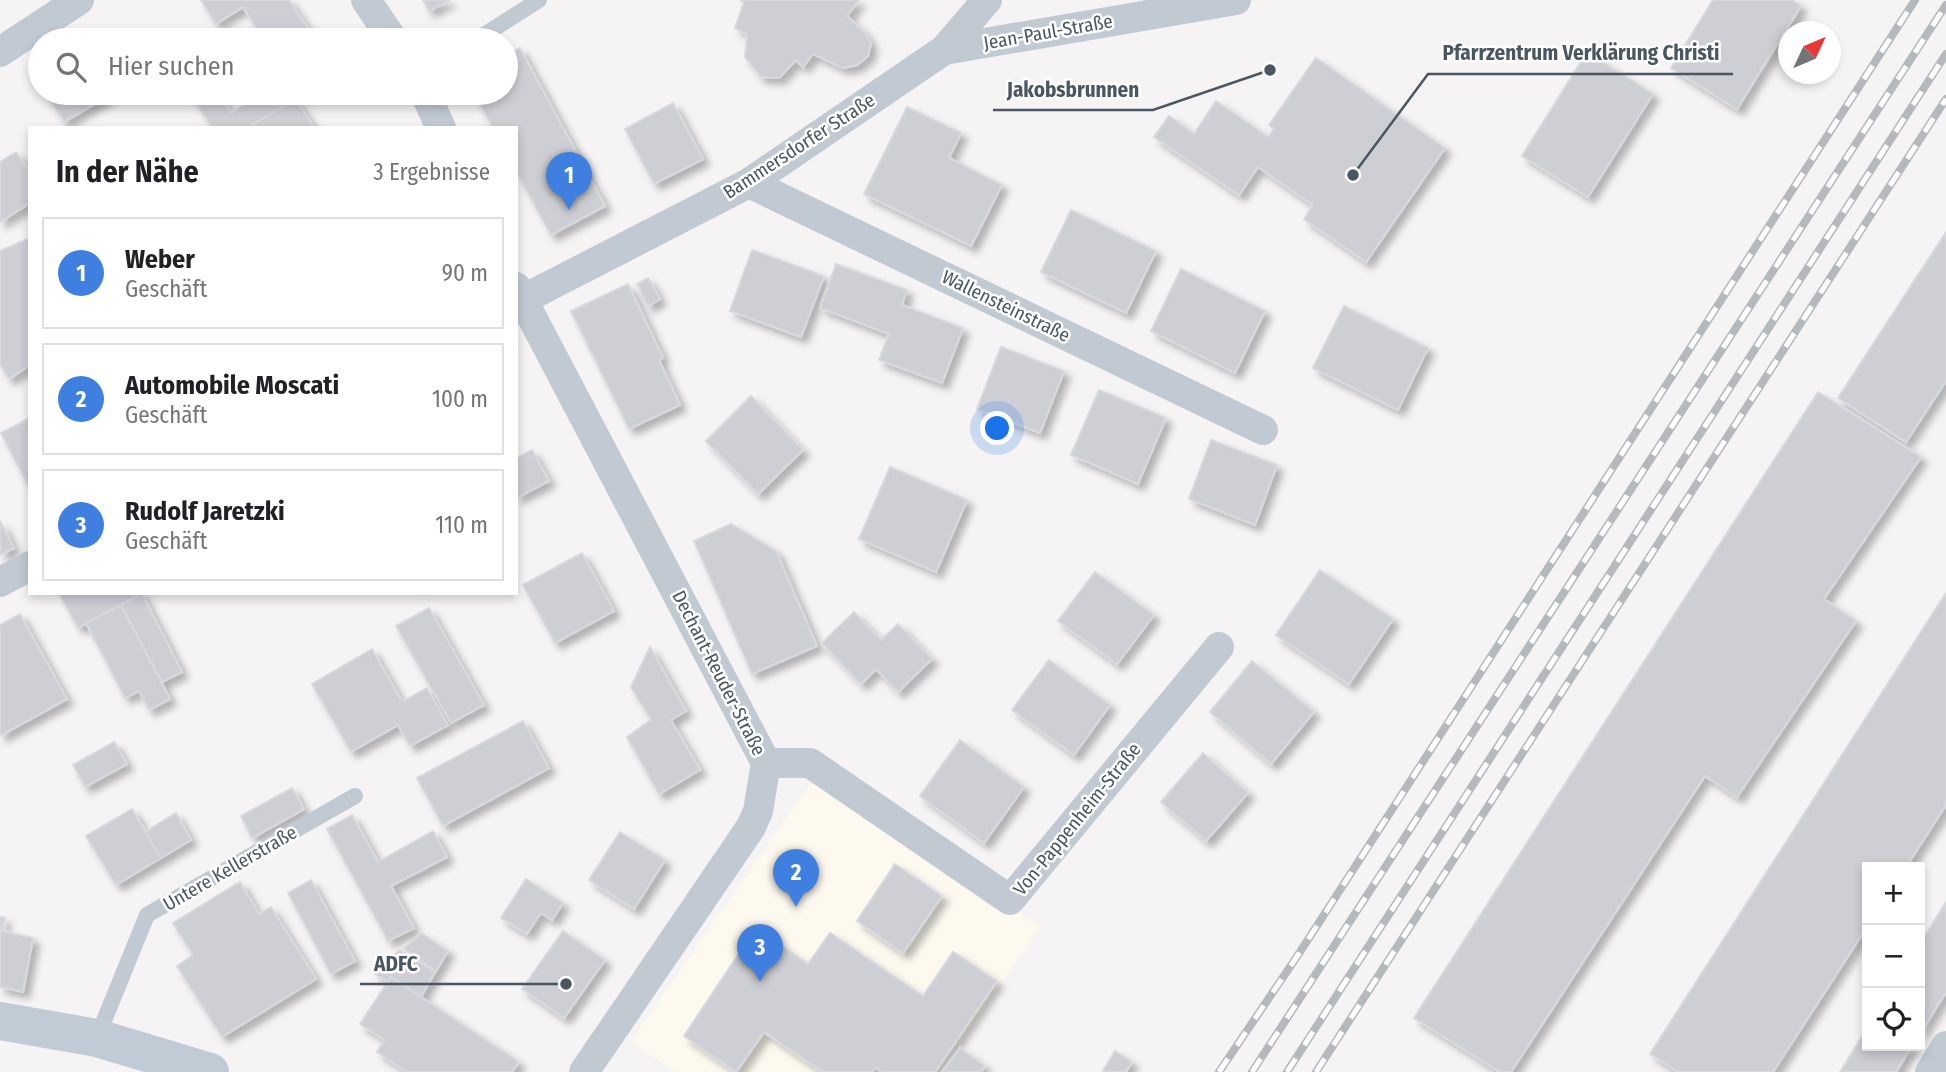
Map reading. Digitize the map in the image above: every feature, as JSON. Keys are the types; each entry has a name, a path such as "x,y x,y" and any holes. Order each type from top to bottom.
{"street":[{"path":"36,28 79,0"},
{"path":"366,0 385,28"},
{"name":"Bammersdorfer Straße","path":"518,297 749,183 944,50 987,0"},
{"name":"Jean-Paul-Straße","path":"944,50 1236,0"},
{"path":"0,52 28,34"},
{"path":"430,105 440,126"},
{"name":"Wallensteinstraße","path":"749,183 1263,429"},
{"name":"Dechant-Reuder-Straße","path":"518,297 766,763 758,811 751,827 584,1072"},
{"path":"0,582 28,567"},
{"name":"Von-Pappenheim-Straße","path":"766,763 810,763 1010,900 1219,647"},
{"path":"0,1021 97,1038 210,1072"},
{"path":"1930,1072 1946,1046"}],"lane":[{"path":"496,28 539,0"},
{"name":"Untere Kellerstraße","path":"97,1038 147,915 355,796"}],"shaded area":[{"path":"815,777 1040,927 940,1072 675,1072 631,1041"}],"building":[{"path":"201,0 289,0 308,28 256,28 243,7 216,24"},
{"path":"423,0 450,0 429,11"},
{"path":"740,0 859,0 847,16 866,34 871,44 868,56 857,65 843,68 813,54 803,67 796,60 779,78 761,77 745,57 747,34 735,28 744,2"},
{"path":"1713,0 1792,0 1801,6 1792,21 1778,21 1778,43 1737,109 1671,68"},
{"path":"520,48 605,206 551,235 518,175 518,126 492,126 481,105 518,105"},
{"path":"1587,52 1653,94 1588,197 1522,156"},
{"path":"1316,58 1445,148 1366,262 1304,219 1313,205 1258,167 1239,195 1154,137 1169,116 1194,134 1216,101 1268,137 1274,129 1269,125"},
{"path":"673,103 703,159 654,184 625,129"},
{"path":"53,105 93,105 64,122"},
{"path":"198,105 226,105 231,113 244,105 284,106 250,126 211,126"},
{"path":"299,105 313,126 250,126 284,106"},
{"path":"907,107 961,133 949,158 1002,185 971,246 864,194"},
{"path":"16,152 28,170 28,204 0,222 0,162"},
{"path":"1071,210 1156,251 1126,313 1041,272"},
{"path":"1946,232 1946,381 1906,442 1838,398"},
{"path":"28,239 28,366 9,379 0,364 0,251"},
{"path":"752,250 824,276 801,337 730,311"},
{"path":"836,264 907,290 902,305 963,328 942,383 879,360 889,334 820,308"},
{"path":"1181,269 1265,311 1235,373 1151,331"},
{"path":"648,278 660,299 648,306 637,284"},
{"path":"628,284 663,358 659,360 680,405 629,429 571,311"},
{"path":"1344,306 1428,348 1398,410 1313,368"},
{"path":"1001,347 1064,371 1040,433 977,409"},
{"path":"1099,390 1166,418 1138,484 1071,455"},
{"path":"1818,392 1921,457 1824,599 1856,621 1737,797 1705,776 1511,1072 1500,1072 1414,1018"},
{"path":"751,396 803,450 758,494 706,441"},
{"path":"28,419 28,485 1,433"},
{"path":"1211,440 1277,465 1255,525 1189,499"},
{"path":"532,450 549,481 518,497 518,457"},
{"path":"890,467 967,500 936,572 859,539"},
{"path":"0,521 14,548 0,555"},
{"path":"731,524 776,551 817,646 752,674 694,541"},
{"path":"582,553 614,611 555,643 523,585"},
{"path":"1320,570 1393,619 1349,684 1276,635"},
{"path":"1095,572 1154,615 1117,664 1058,621"},
{"path":"1946,593 1946,805 1909,862 1862,862 1862,935 1773,1072 1679,1072 1650,1054"},
{"path":"60,595 139,595 78,628"},
{"path":"143,595 182,672 162,682 121,605"},
{"path":"121,605 170,699 149,710 139,691 125,698 86,623"},
{"path":"429,608 484,705 451,723 396,626"},
{"path":"854,612 881,640 898,624 932,659 898,692 876,669 861,684 822,643"},
{"path":"20,614 67,699 0,736 0,625"},
{"path":"650,647 686,711 671,720 700,770 659,794 627,737 651,720 631,687"},
{"path":"372,649 402,702 427,688 448,725 410,746 398,725 351,752 312,684"},
{"path":"1049,660 1110,705 1074,755 1012,710"},
{"path":"1252,661 1314,712 1271,764 1210,712"},
{"path":"523,721 549,768 443,826 417,778"},
{"path":"960,740 1024,787 984,843 920,796"},
{"path":"114,742 127,764 85,787 73,765"},
{"path":"1203,753 1248,793 1206,841 1161,802"},
{"path":"292,788 304,809 252,838 241,816"},
{"path":"132,809 161,858 116,885 86,836"},
{"path":"176,813 191,840 161,858 145,832"},
{"path":"352,815 378,862 433,831 447,857 391,886 414,928 388,941 327,829"},
{"path":"620,832 665,860 634,909 589,880"},
{"path":"895,864 942,896 903,953 857,921"},
{"path":"526,879 563,903 552,920 541,913 527,934 501,918"},
{"path":"311,880 355,961 331,974 288,893"},
{"path":"240,882 259,914 271,907 316,979 222,1037 177,966 193,955 173,923"},
{"path":"1946,902 1946,992 1925,1026 1925,988 1925,936"},
{"path":"0,917 5,918 2,931 33,938 23,992 0,987"},
{"path":"756,928 808,964 830,933 923,996 953,952 997,981 935,1072 882,1072 875,1067 872,1072 823,1072 764,1032 736,1072 684,1036"},
{"path":"563,931 605,960 564,1018 522,989"},
{"path":"421,933 448,951 436,971 404,949"},
{"path":"400,950 435,972 421,997 391,977 388,982 374,973"},
{"path":"391,977 519,1062 512,1072 407,1072 377,1052 385,1040 360,1024"},
{"path":"1862,1036 1862,1051 1909,1051 1896,1072 1840,1072"},
{"path":"960,1048 985,1066 981,1072 942,1072"},
{"path":"1115,1051 1132,1062 1126,1072 1102,1072"}],"railway":[{"path":"1219,1072 1298,955 1915,0"},
{"path":"1252,1072 1946,5"},
{"path":"1287,1072 1946,54"},
{"path":"1316,1072 1946,99"}],"place":[{"name":"Jakobsbrunnen","path":"1270,70"},
{"name":"Pfarrzentrum Verklärung Christi","path":"1353,175"},
{"name":"Weber","path":"569,210"},
{"name":"Automobile Moscati","path":"796,907"},
{"name":"Rudolf Jaretzki","path":"760,982"},
{"name":"ADFC","path":"566,984"}]}
